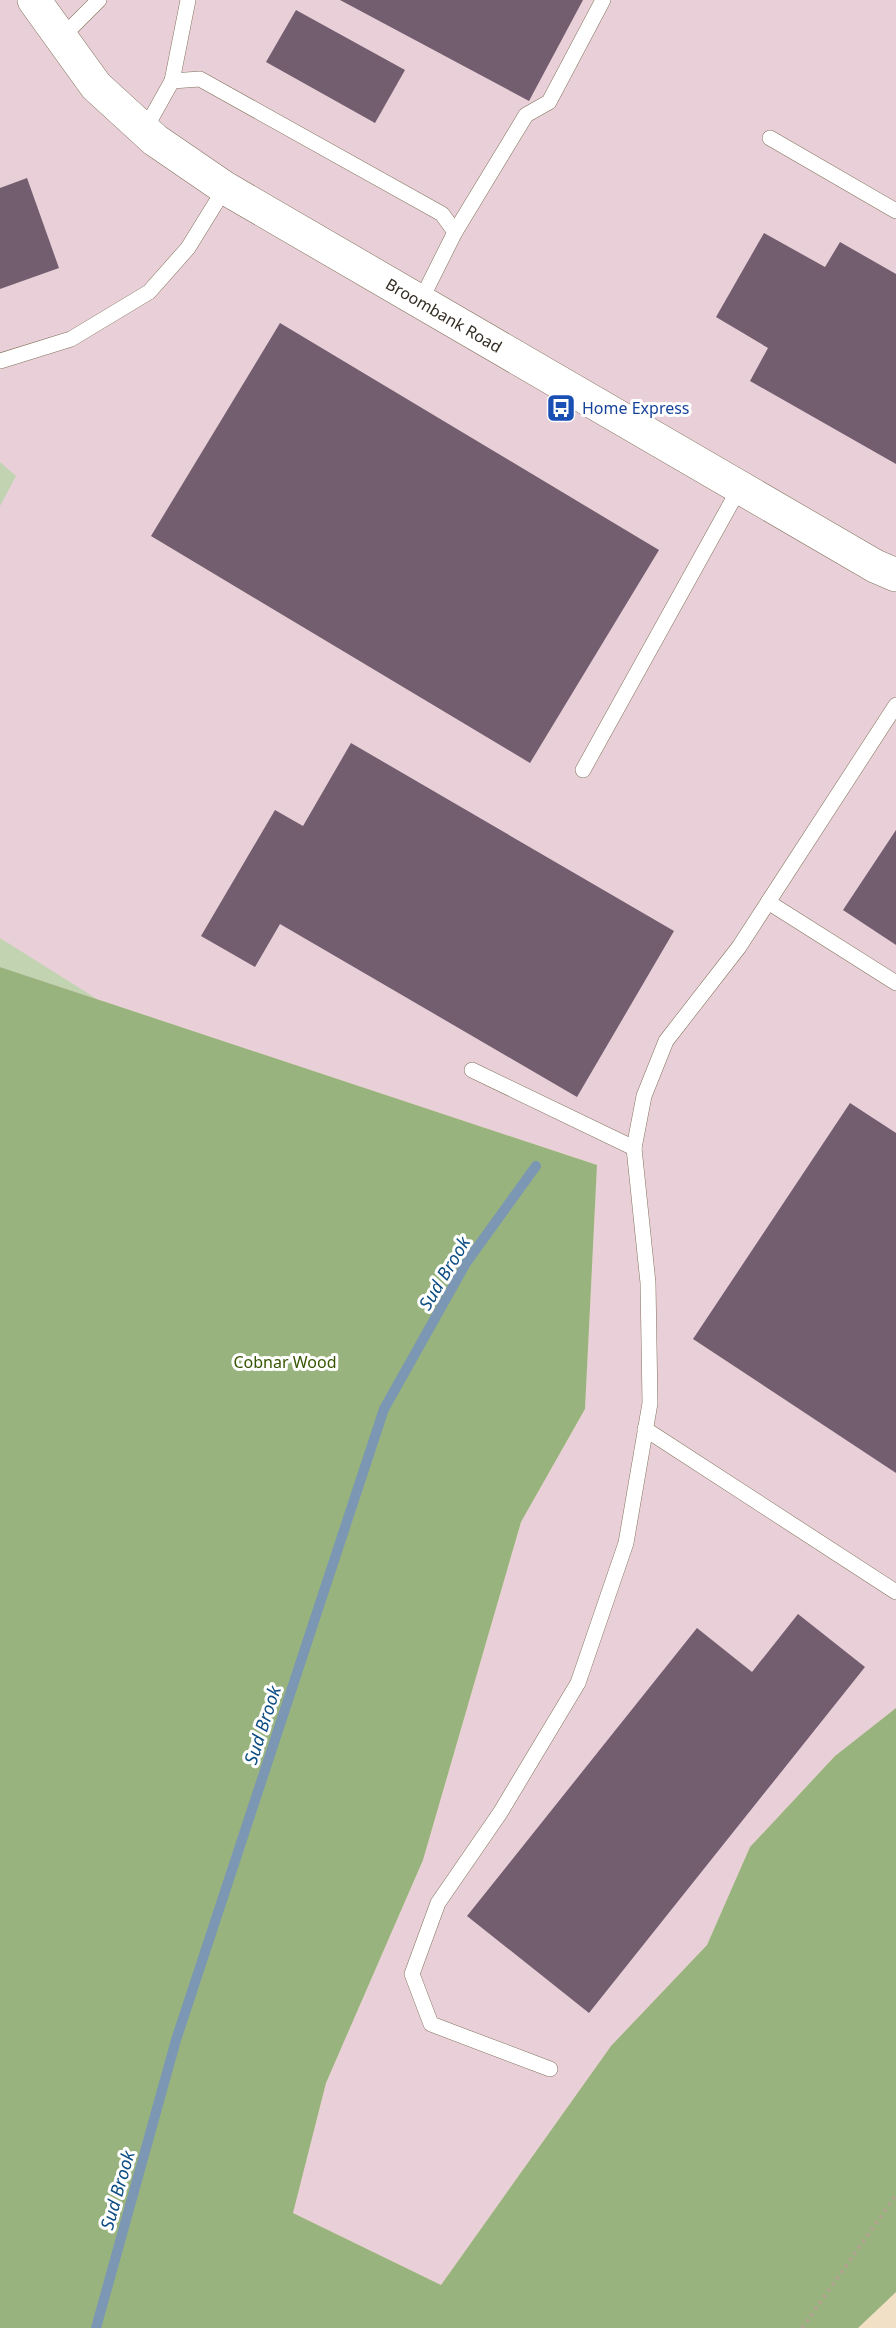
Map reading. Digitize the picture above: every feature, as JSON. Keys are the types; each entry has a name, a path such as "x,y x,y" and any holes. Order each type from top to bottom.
{"street":[{"name":"Broombank Road","path":"34,0 96,86 155,140 225,188 740,488 876,566 896,575"}],"lane":[{"path":"61,38 99,0"},
{"path":"144,131 172,81 188,0"},
{"path":"420,302 455,232 526,115 549,102 603,0"},
{"path":"172,81 200,79 442,214 455,232"},
{"path":"770,138 896,211"},
{"path":"0,361 71,339 149,292 188,248 225,188"},
{"path":"584,770 740,488"},
{"path":"550,2069 431,2024 412,1974 438,1903 500,1813 578,1683 626,1543 650,1402 648,1284 634,1148 644,1096 666,1041 739,947 896,705"},
{"path":"768,902 896,983"},
{"path":"472,1070 634,1148"},
{"path":"645,1429 896,1592"}],"path":[{"path":"802,2328 896,2195"}],"shaded area":[{"path":"0,0 896,0 896,1708 835,1756 750,1847 707,1945 611,2046 441,2285 293,2213 326,2083 423,1860 521,1522 585,1409 597,1165 0,967"}],"green space":[{"path":"0,462 16,476 0,506"},
{"path":"0,938 97,999 0,967"},
{"name":"Cobnar Wood","path":"0,967 597,1165 585,1409 521,1522 423,1860 326,2083 293,2213 441,2285 611,2046 707,1945 750,1847 835,1756 896,1708 896,2292 858,2328 0,2328"}],"building":[{"path":"340,0 583,0 529,101"},
{"path":"296,10 405,70 375,123 266,62"},
{"path":"27,178 59,268 0,289 0,188"},
{"path":"764,233 825,267 840,242 896,274 896,464 750,381 768,348 716,317"},
{"path":"280,323 659,550 530,763 151,536"},
{"path":"351,743 674,931 577,1097 280,924 255,967 201,936 275,810 303,826"},
{"path":"896,830 896,945 843,910"},
{"path":"850,1103 896,1133 896,1473 693,1339"},
{"path":"798,1614 865,1667 589,2013 467,1916 697,1628 752,1672"}],"waterway":[{"name":"Sud Brook","path":"96,2328 176,2040 384,1409 466,1263 536,1166"}],"place":[{"name":"Home Express","path":"561,408"}]}
